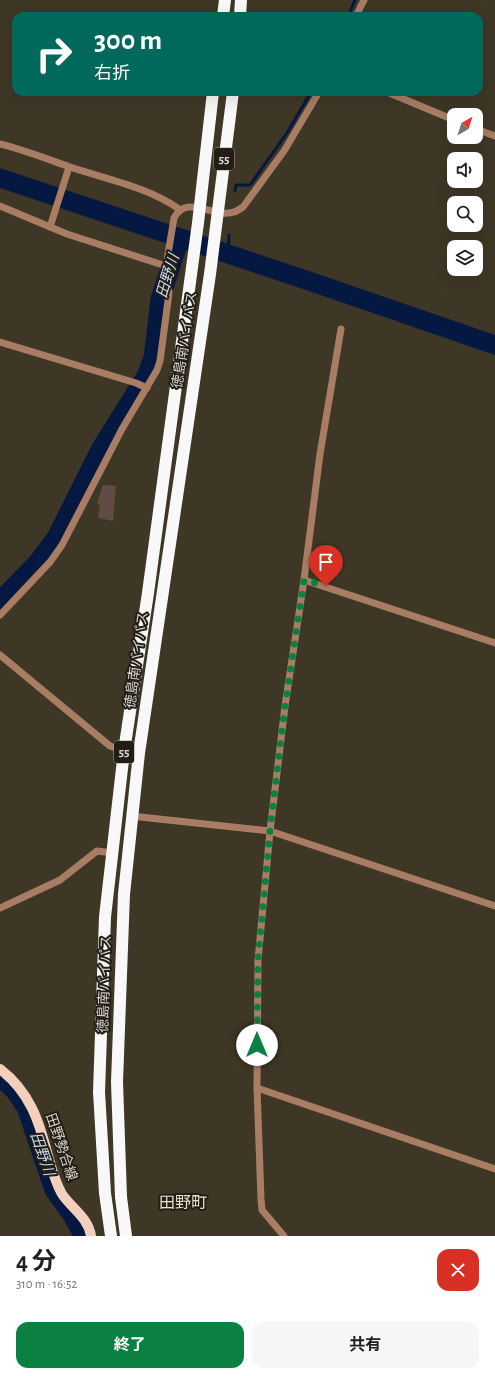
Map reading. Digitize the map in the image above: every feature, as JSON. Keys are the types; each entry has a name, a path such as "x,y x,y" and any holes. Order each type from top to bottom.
{"highway":[{"path":"224,12 225,0"},
{"path":"240,12 241,0"},
{"name":"徳島南バイパス","path":"110,1236 105,1192 99,1092 105,917 124,751 148,593 198,223 213,96"},
{"name":"徳島南バイパス","path":"126,1236 121,1197 117,1082 124,894 131,816 162,593 210,274 232,96"}],"main road":[{"name":"田野勢合線","path":"0,1069 21,1089 34,1110 40,1126 54,1178 62,1194 80,1212 90,1227 91,1236"}],"street":[{"path":"358,12 364,0"},
{"path":"0,615 50,562 62,545 122,429 160,361 169,293 167,262 174,218 179,209 187,206 217,212 234,212 242,207 252,196 284,151 317,96"},
{"path":"397,96 447,117"},
{"path":"483,132 495,136"},
{"path":"0,144 24,150 69,167 122,183 160,198 179,209"},
{"path":"50,227 69,167"},
{"path":"0,206 67,234 167,262"},
{"path":"284,1236 262,1210 257,1088 258,960 270,830 285,706 304,580 320,454 341,329"},
{"path":"0,342 146,386"},
{"path":"304,580 495,644"},
{"path":"0,655 110,746 124,751"},
{"path":"131,816 270,830 495,906"},
{"path":"0,908 60,880 97,851 113,853"},
{"path":"257,1088 495,1169"}],"building":[{"path":"103,485 116,486 113,521 98,518 100,505 97,503"}],"waterway":[{"path":"350,12 355,0"},
{"path":"235,191 236,185 250,185 287,133 309,96"},
{"name":"田野川","path":"0,178 495,345"},
{"path":"228,254 229,235"},
{"name":"田野川","path":"0,601 37,563 56,538 101,448 146,376 153,358 160,299 180,238"},
{"name":"田野川","path":"0,1077 15,1091 26,1107 54,1190 72,1215 82,1233"}],"district":[{"name":"田野町","path":"183,1203"}],"route":[{"path":"257,1045 258,960 270,830 285,706 304,580 326,586"}]}
